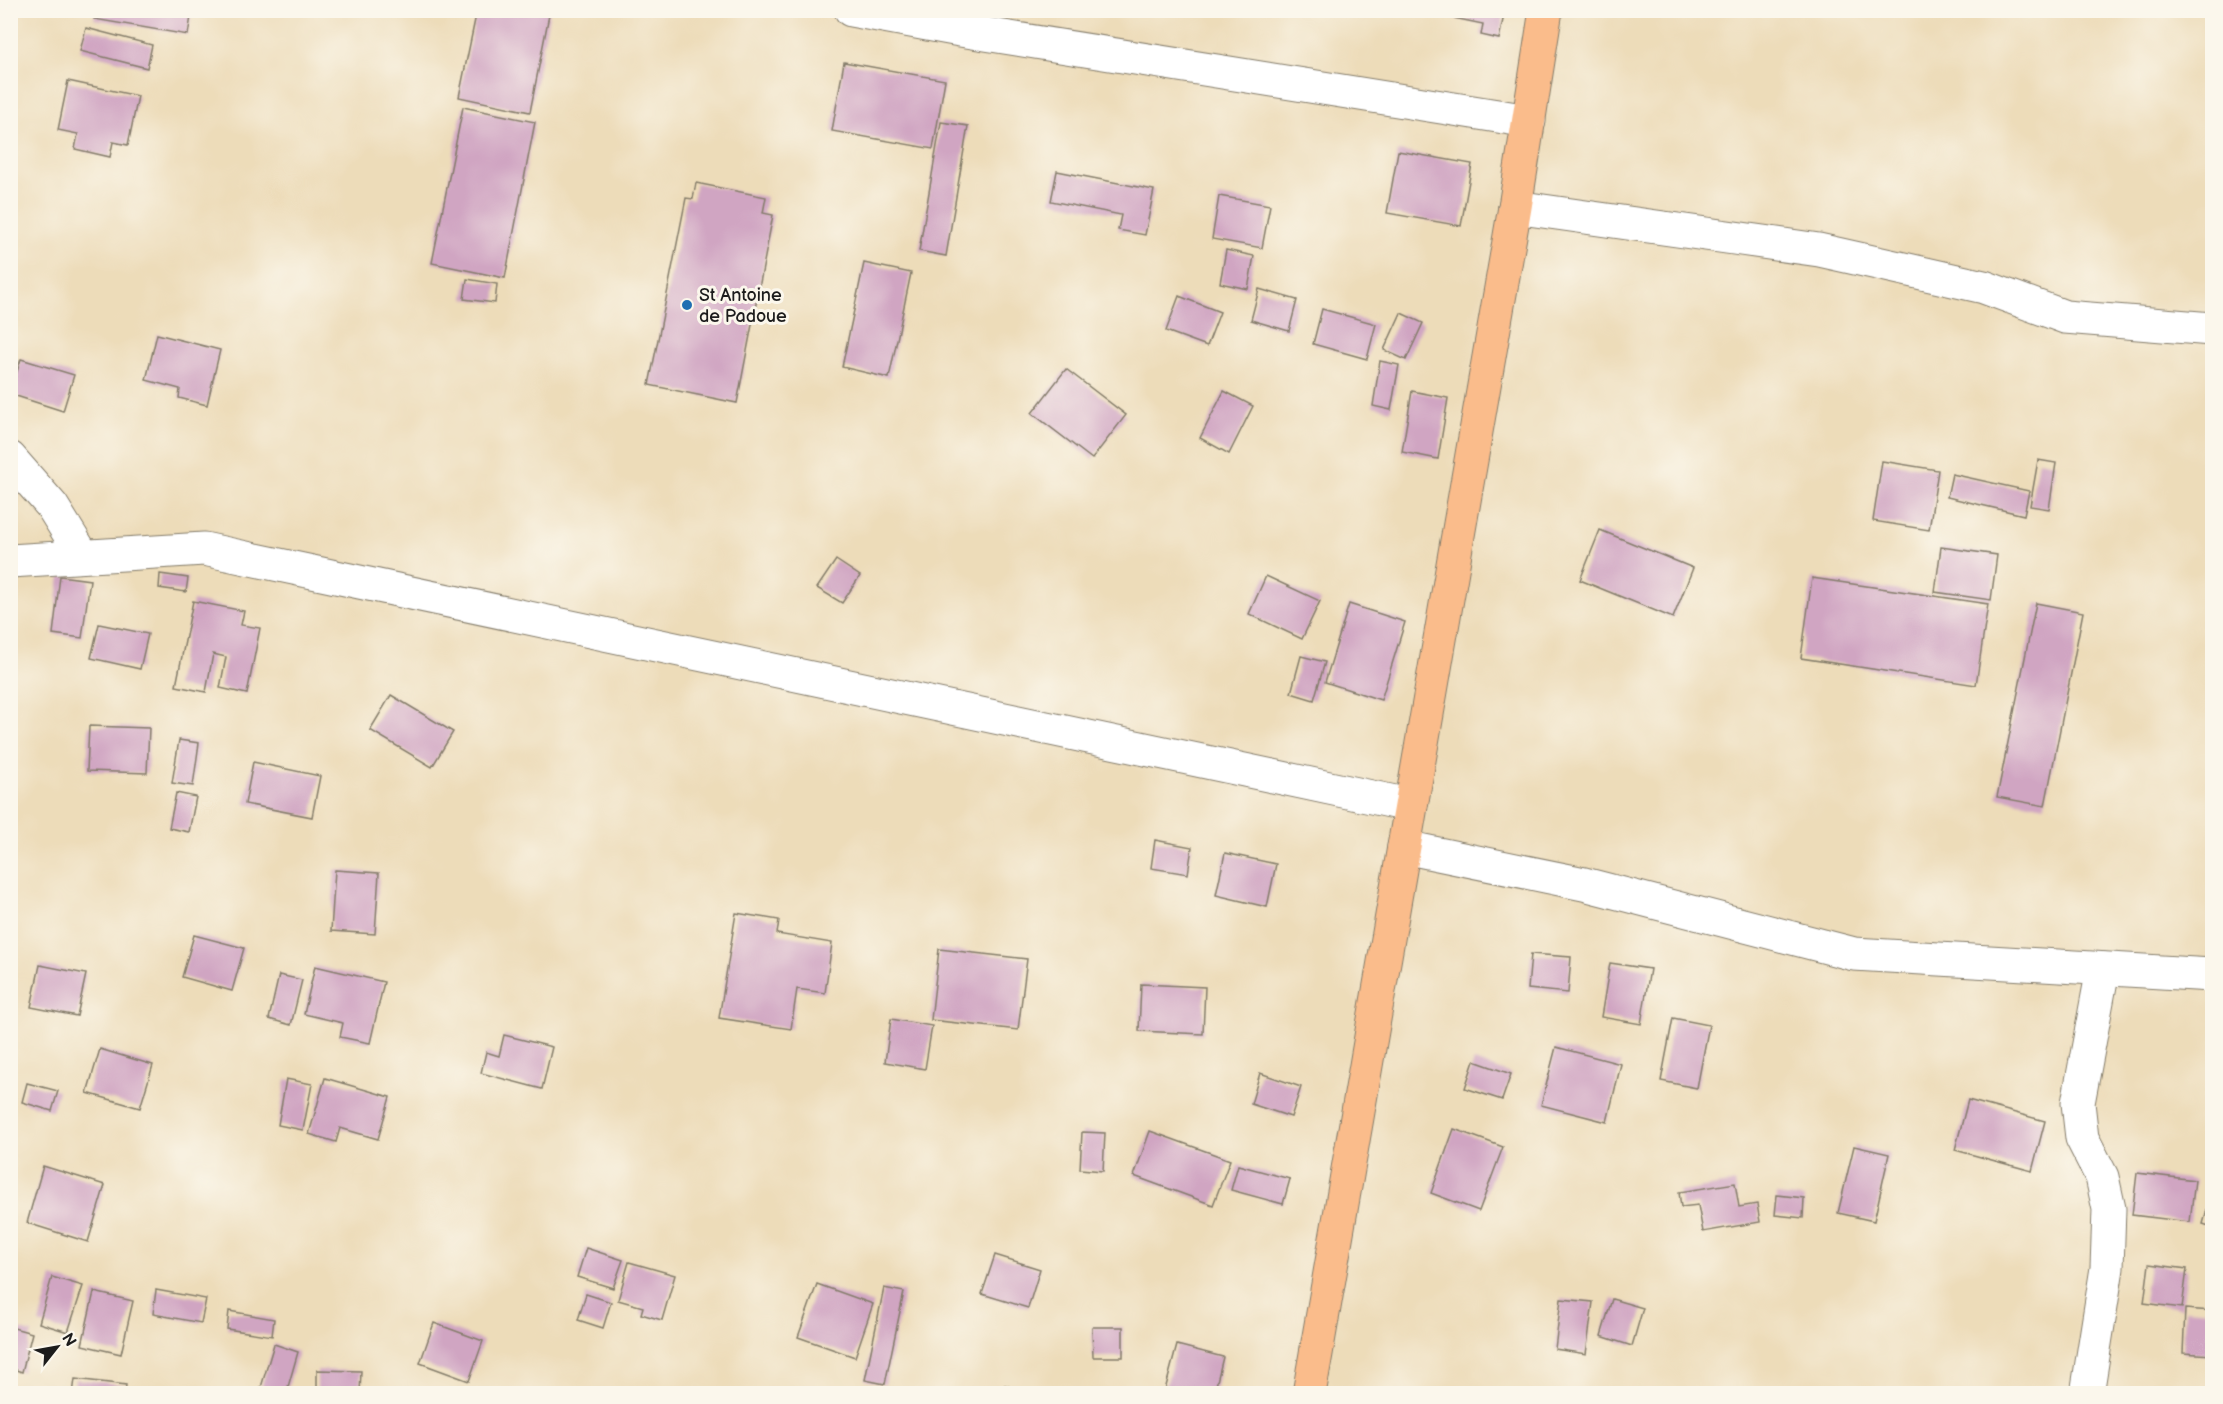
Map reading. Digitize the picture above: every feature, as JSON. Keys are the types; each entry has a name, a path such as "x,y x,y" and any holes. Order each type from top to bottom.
{"main road":[{"path":"1309,1394 1404,847 1409,805 1515,207 1546,10"}],"street":[{"path":"851,10 960,30 1529,121"},
{"path":"1515,207 1819,250 1984,287 2065,317 2212,329"},
{"path":"10,458 52,506 83,556"},
{"path":"10,561 204,549 1409,805"},
{"path":"1404,847 1584,884 1854,954 2212,975"},
{"path":"2087,1394 2107,1268 2109,1209 2102,1177 2082,1137 2078,1103 2103,969"}],"building":[{"path":"96,10 192,10 188,35 94,19"},
{"path":"477,10 550,10 530,112 459,97"},
{"path":"1430,10 1505,10 1499,39 1481,35 1483,24 1429,13"},
{"path":"86,28 152,45 147,68 80,51"},
{"path":"844,62 945,80 933,149 832,131"},
{"path":"68,81 138,96 128,145 113,142 110,157 75,149 78,134 58,130"},
{"path":"463,107 535,122 505,278 432,263"},
{"path":"941,122 968,126 946,256 919,251"},
{"path":"1398,151 1472,164 1461,226 1387,213"},
{"path":"1057,171 1154,190 1145,235 1118,230 1121,215 1051,201"},
{"path":"696,183 766,197 763,213 773,215 737,403 649,385 686,198 693,199"},
{"path":"1219,196 1270,205 1262,248 1212,239"},
{"path":"1226,250 1254,256 1248,289 1220,283"},
{"path":"864,263 911,273 889,378 842,367"},
{"path":"467,279 497,284 495,303 464,299"},
{"path":"1259,289 1297,300 1289,331 1251,320"},
{"path":"1179,296 1220,312 1207,346 1166,331"},
{"path":"1322,309 1376,324 1367,359 1313,344"},
{"path":"1401,313 1423,323 1406,360 1384,350"},
{"path":"157,334 220,350 207,405 179,398 180,389 146,380"},
{"path":"21,359 74,375 63,411 10,394"},
{"path":"1380,361 1399,365 1391,410 1373,406"},
{"path":"1066,369 1126,415 1092,459 1032,413"},
{"path":"1224,391 1253,406 1229,454 1200,438"},
{"path":"1412,391 1448,398 1438,459 1402,452"},
{"path":"2038,460 2056,463 2049,509 2030,506"},
{"path":"1882,461 1938,470 1929,530 1873,521"},
{"path":"1952,474 2029,491 2024,515 1947,497"},
{"path":"1600,530 1693,568 1673,618 1580,580"},
{"path":"1941,547 1997,555 1991,600 1935,592"},
{"path":"836,560 860,576 842,603 817,588"},
{"path":"160,574 188,578 186,592 159,588"},
{"path":"60,576 90,580 82,638 53,634"},
{"path":"1266,576 1320,601 1302,639 1249,614"},
{"path":"1812,578 1988,604 1976,685 1801,658"},
{"path":"193,601 244,611 241,625 260,628 247,694 220,688 226,657 213,654 206,692 176,686"},
{"path":"2036,603 2083,612 2045,806 1997,797"},
{"path":"1349,604 1405,622 1381,700 1325,682"},
{"path":"99,624 148,634 140,669 91,658"},
{"path":"1301,656 1325,662 1314,700 1291,693"},
{"path":"391,695 453,732 432,767 370,730"},
{"path":"89,726 149,728 147,773 87,771"},
{"path":"179,740 199,743 193,786 172,783"},
{"path":"253,762 320,776 312,817 245,804"},
{"path":"176,793 196,797 189,832 169,828"},
{"path":"1155,840 1192,847 1188,874 1151,868"},
{"path":"1225,853 1276,864 1267,907 1216,895"},
{"path":"335,870 379,873 375,934 331,931"},
{"path":"736,913 779,920 777,934 832,943 825,993 797,989 791,1029 719,1018"},
{"path":"194,935 244,948 232,991 182,977"},
{"path":"939,949 1027,959 1018,1030 931,1020"},
{"path":"1531,954 1571,957 1568,993 1528,989"},
{"path":"1610,963 1650,969 1641,1024 1601,1017"},
{"path":"40,965 86,974 77,1016 31,1007"},
{"path":"315,966 384,982 370,1043 340,1037 343,1023 304,1014"},
{"path":"279,975 302,980 291,1025 269,1019"},
{"path":"1141,984 1205,987 1203,1034 1139,1031"},
{"path":"1673,1018 1709,1025 1697,1088 1661,1081"},
{"path":"891,1019 932,1026 925,1069 885,1062"},
{"path":"504,1035 552,1047 542,1089 481,1073 486,1052 499,1056"},
{"path":"1556,1047 1621,1064 1607,1122 1541,1105"},
{"path":"100,1049 153,1065 140,1108 87,1093"},
{"path":"1474,1061 1511,1074 1502,1100 1465,1088"},
{"path":"1260,1073 1301,1087 1291,1117 1251,1104"},
{"path":"325,1078 390,1097 378,1139 340,1128 336,1142 309,1134"},
{"path":"286,1079 312,1084 303,1130 278,1125"},
{"path":"27,1083 58,1091 52,1111 22,1102"},
{"path":"1968,1100 2045,1121 2032,1171 1955,1150"},
{"path":"1454,1129 1503,1147 1479,1211 1431,1193"},
{"path":"1150,1131 1230,1160 1213,1205 1134,1176"},
{"path":"1082,1132 1105,1133 1103,1171 1080,1169"},
{"path":"1854,1146 1889,1154 1874,1221 1838,1213"},
{"path":"1238,1165 1290,1179 1283,1204 1231,1190"},
{"path":"43,1166 105,1185 88,1242 27,1223"},
{"path":"2137,1173 2195,1180 2190,1222 2132,1215"},
{"path":"1735,1183 1739,1207 1757,1204 1760,1222 1703,1232 1698,1205 1681,1207 1679,1192"},
{"path":"2212,1192 2212,1227 2203,1224"},
{"path":"1777,1195 1804,1198 1803,1218 1775,1215"},
{"path":"586,1248 623,1260 613,1288 577,1277"},
{"path":"995,1255 1040,1269 1028,1308 982,1294"},
{"path":"629,1262 675,1275 662,1320 641,1314 643,1307 618,1300"},
{"path":"2149,1264 2187,1269 2182,1308 2144,1303"},
{"path":"52,1277 83,1286 68,1332 39,1323"},
{"path":"817,1284 873,1304 855,1357 798,1337"},
{"path":"884,1288 904,1292 885,1384 865,1380"},
{"path":"156,1290 206,1299 201,1323 153,1314"},
{"path":"94,1292 133,1301 121,1354 82,1345"},
{"path":"586,1294 611,1302 603,1328 578,1320"},
{"path":"1561,1299 1593,1302 1586,1354 1555,1349"},
{"path":"1612,1299 1643,1308 1632,1346 1601,1336"},
{"path":"2185,1309 2212,1311 2212,1355 2183,1353"},
{"path":"229,1311 274,1319 272,1336 227,1329"},
{"path":"434,1323 483,1341 469,1381 420,1363"},
{"path":"10,1327 32,1333 22,1372 10,1368"},
{"path":"1092,1327 1123,1327 1123,1357 1093,1357"},
{"path":"274,1344 298,1352 286,1394 259,1394"},
{"path":"1177,1345 1223,1357 1214,1394 1164,1394"},
{"path":"317,1370 361,1371 360,1394 317,1394"},
{"path":"75,1379 126,1385 125,1394 73,1394"},
{"path":"1005,1385 1026,1393 1026,1394 1002,1394"}],"place":[{"name":"St Antoine de Padoue","path":"687,305"}]}
